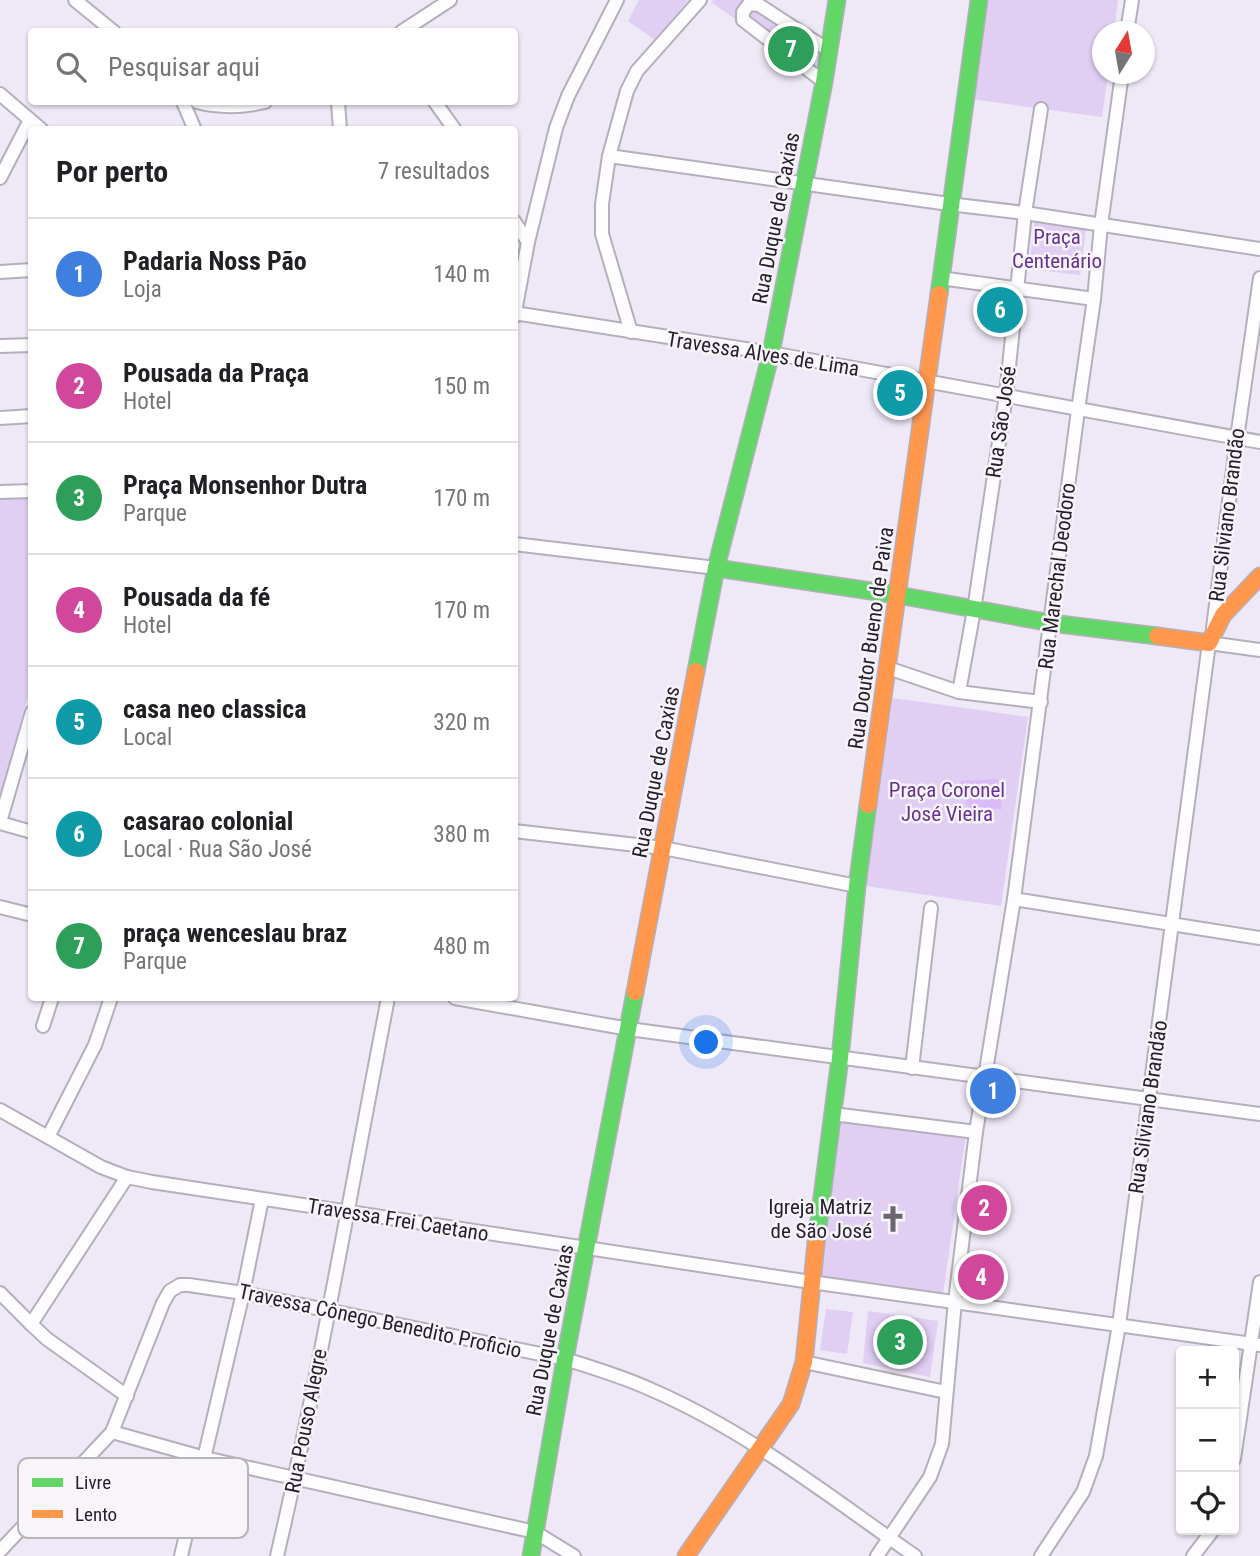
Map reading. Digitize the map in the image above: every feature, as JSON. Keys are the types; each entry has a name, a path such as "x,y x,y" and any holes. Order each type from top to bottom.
{"street":[{"path":"75,0 109,28"},
{"path":"407,28 450,0"},
{"path":"518,297 528,242 556,128 568,96 617,0"},
{"path":"631,332 603,234 602,204 609,156 627,91 637,71 700,0"},
{"name":"Rua Duque de Caxias","path":"531,1556 565,1359 716,568 771,354 824,82 837,0"},
{"name":"Rua Doutor Bueno de Paiva","path":"686,1556 763,1450 791,1404 804,1362 811,1282 840,1058 857,886 979,0"},
{"path":"1129,21 1132,0"},
{"path":"824,82 743,20 743,12 749,4 759,5 828,50"},
{"name":"Rua Marechal Deodoro","path":"877,1556 930,1476 942,1444 954,1301 976,1132 1014,899 1121,84"},
{"path":"0,94 37,126"},
{"path":"184,105 193,126"},
{"path":"211,105 251,105"},
{"path":"338,105 340,126"},
{"path":"437,105 452,126"},
{"name":"Rua São José","path":"959,692 1006,395 1025,213 1041,109"},
{"path":"0,178 30,120"},
{"path":"609,156 949,205 1025,213 1260,249"},
{"path":"518,227 528,242"},
{"path":"0,272 28,270"},
{"path":"940,278 1094,299"},
{"name":"Rua Silviano Brandão","path":"1041,1556 1083,1492 1090,1476 1096,1456 1119,1325 1260,278"},
{"name":"Travessa Alves de Lima","path":"518,314 771,354 1260,442"},
{"path":"0,346 28,345"},
{"path":"0,418 28,416"},
{"path":"0,492 28,491"},
{"path":"518,544 716,568 898,595 1051,623 1211,636 1260,650"},
{"path":"1211,636 1232,603 1260,576"},
{"path":"888,668 959,692 1041,702"},
{"path":"26,754 0,823 28,831"},
{"path":"518,831 663,848 857,886"},
{"path":"1014,899 1260,938"},
{"path":"0,907 28,914"},
{"path":"912,1068 931,908"},
{"path":"43,1026 51,1001"},
{"path":"48,1137 95,1045 110,1001"},
{"name":"Rua Pouso Alegre","path":"277,1556 348,1213 387,1001"},
{"path":"472,1001 629,1029 1260,1114"},
{"name":"Travessa Frei Caetano","path":"0,1110 102,1167 127,1177 587,1249 954,1301"},
{"path":"833,1114 976,1132"},
{"path":"31,1324 127,1177"},
{"path":"112,1432 205,1458 262,1199"},
{"path":"1239,1433 1256,1345 1260,1282"},
{"name":"Travessa Cônego Benedito Proficio","path":"127,1396 163,1303 170,1291 180,1285 243,1293 328,1310 565,1359 651,1390 696,1411 763,1450 915,1556"},
{"path":"0,1293 68,1355 127,1396 112,1432 88,1458"},
{"path":"954,1301 1256,1345"},
{"path":"804,1362 946,1392"},
{"path":"248,1468 535,1532 574,1556"},
{"path":"0,1551 18,1532"},
{"path":"1193,1556 1209,1535"},
{"path":"181,1556 185,1538"}],"green space":[{"path":"639,0 688,0 655,40 628,21"},
{"path":"766,0 804,30 805,67 711,2"},
{"path":"985,0 1118,0 1115,21 1092,21 1092,84 1107,84 1102,117 971,99"},
{"name":"Praça Centenário","path":"1034,222 1086,229 1080,275 1029,269"},
{"path":"28,496 28,695 0,798 0,500"},
{"name":"Praça Coronel José Vieira","path":"893,698 1028,717 1001,906 866,886"},
{"path":"842,1118 966,1134 943,1294 820,1278"},
{"path":"826,1309 853,1312 847,1354 820,1350"},
{"path":"868,1311 938,1321 930,1377 863,1363"}],"shaded area":[{"path":"998,779 1002,809 968,808 960,781"}],"traffic: fast":[{"path":"696,671 716,568 771,353 824,82 837,0"},
{"path":"939,294 979,0"},
{"path":"716,568 898,595 1051,623 1157,636"},
{"path":"816,1243 868,805"},
{"path":"531,1556 565,1359 635,992"}],"traffic: slow":[{"path":"868,805 939,294"},
{"path":"1157,636 1209,643 1223,615 1260,576"},
{"path":"635,992 696,671"},
{"path":"686,1556 791,1404 804,1362 816,1243"}],"place":[{"name":"praça wenceslau braz","path":"791,49"},
{"name":"casarao colonial","path":"1000,310"},
{"name":"casa neo classica","path":"900,393"},
{"name":"Padaria Noss Pão","path":"993,1091"},
{"name":"Pousada da Praça","path":"984,1208"},
{"name":"Igreja Matriz de São José","path":"893,1219"},
{"name":"Pousada da fé","path":"981,1277"},
{"name":"Praça Monsenhor Dutra","path":"900,1342"}]}
